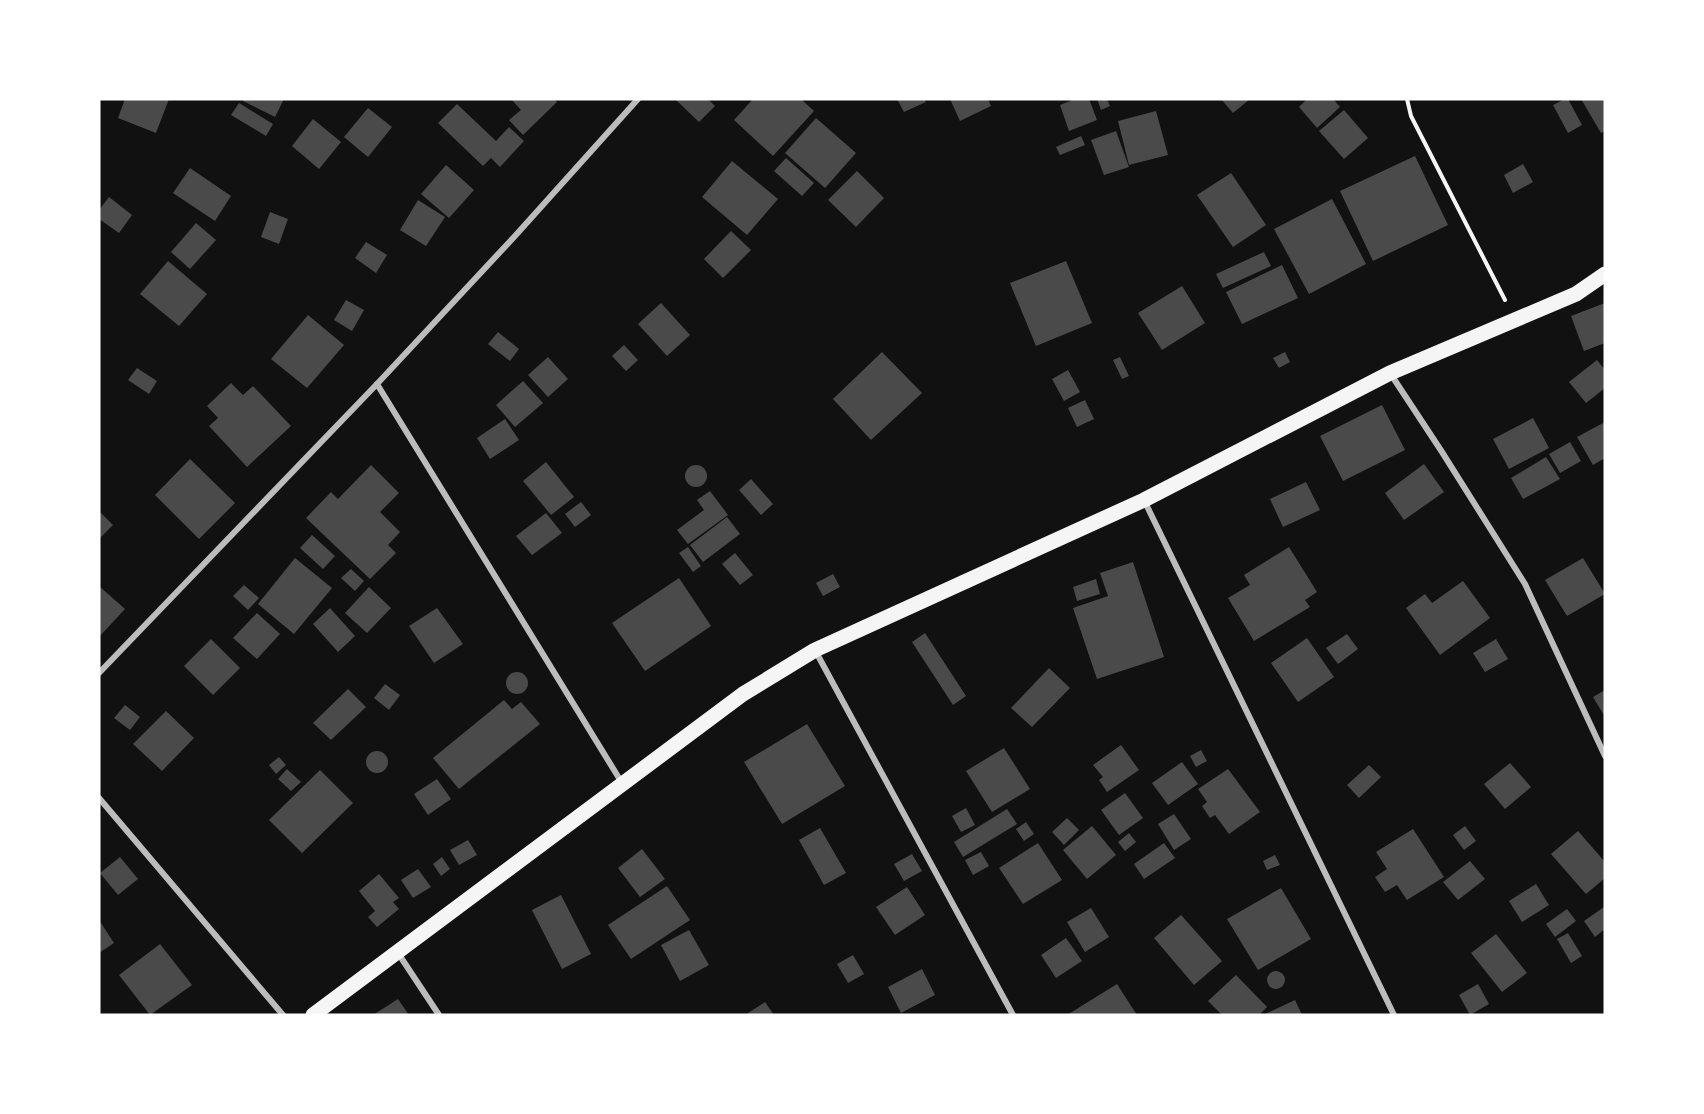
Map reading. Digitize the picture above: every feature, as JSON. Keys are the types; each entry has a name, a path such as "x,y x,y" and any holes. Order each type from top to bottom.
{"main road":[{"path":"313,1015 743,694 815,650 1144,500 1390,373 1576,294 1605,274"}],"street":[{"path":"99,673 515,236 638,99"},
{"path":"1390,373 1525,584 1605,756"},
{"path":"376,384 622,783"},
{"path":"1144,500 1394,1015"},
{"path":"815,650 1013,1015"},
{"path":"99,798 284,1015"},
{"path":"398,951 439,1015"}],"path":[{"path":"1407,99 1411,116 1515,319"}],"building":[{"path":"125,99 169,99 156,133 118,118"},
{"path":"244,99 284,99 275,117 243,101"},
{"path":"511,99 554,99 557,102 523,135 509,120 521,110"},
{"path":"675,99 708,99 715,106 699,122"},
{"path":"753,99 801,99 814,111 773,156 734,120"},
{"path":"897,99 924,99 926,102 904,112"},
{"path":"950,99 988,99 991,106 960,121"},
{"path":"1075,99 1089,99 1097,120 1069,131 1060,105"},
{"path":"1097,99 1107,99 1110,106 1101,110"},
{"path":"1221,99 1250,99 1233,113"},
{"path":"1307,99 1333,99 1340,107 1317,128 1299,107"},
{"path":"1568,99 1582,125 1568,133 1553,105"},
{"path":"1581,99 1605,99 1605,131 1601,133"},
{"path":"239,103 273,124 266,136 231,115"},
{"path":"457,104 496,141 509,127 524,141 500,167 491,158 483,166 438,123"},
{"path":"368,108 392,127 368,157 344,137"},
{"path":"1344,110 1368,138 1344,159 1319,131"},
{"path":"1156,111 1168,155 1129,165 1118,121"},
{"path":"816,118 856,153 825,188 785,153"},
{"path":"313,119 341,142 319,169 292,146"},
{"path":"1116,131 1129,167 1104,175 1091,140"},
{"path":"1081,136 1085,145 1060,155 1056,147"},
{"path":"1415,156 1448,225 1373,261 1340,191"},
{"path":"786,158 814,183 802,196 774,171"},
{"path":"732,161 778,199 747,235 702,197"},
{"path":"1523,164 1533,182 1513,193 1504,175"},
{"path":"446,165 474,190 449,218 421,194"},
{"path":"190,168 231,196 215,221 173,193"},
{"path":"857,171 884,198 856,227 828,200"},
{"path":"1231,173 1266,225 1233,247 1197,195"},
{"path":"109,197 132,215 119,233 99,219 99,210"},
{"path":"1332,199 1366,264 1309,294 1274,229"},
{"path":"418,200 445,217 426,246 400,230"},
{"path":"270,212 288,219 279,244 261,237"},
{"path":"196,223 216,240 190,269 171,252"},
{"path":"731,231 751,250 723,278 704,259"},
{"path":"366,242 387,255 376,273 355,258"},
{"path":"1264,252 1271,266 1223,288 1216,274"},
{"path":"168,261 207,294 179,326 140,294"},
{"path":"1066,261 1092,323 1036,346 1010,283"},
{"path":"1282,265 1298,298 1242,324 1226,292"},
{"path":"1182,286 1205,323 1162,350 1138,313"},
{"path":"346,300 364,310 352,331 334,320"},
{"path":"661,303 690,335 667,356 638,324"},
{"path":"1605,303 1605,343 1584,351 1571,316"},
{"path":"308,315 344,345 307,388 271,359"},
{"path":"498,332 519,349 510,361 488,344"},
{"path":"624,345 638,360 626,371 612,356"},
{"path":"882,352 922,393 871,440 833,399"},
{"path":"1285,352 1290,362 1279,368 1273,358"},
{"path":"548,357 568,379 548,397 528,375"},
{"path":"1120,357 1129,376 1122,379 1113,360"},
{"path":"1597,360 1605,370 1605,388 1586,403 1569,382"},
{"path":"137,368 157,381 149,394 128,380"},
{"path":"1068,370 1080,392 1064,401 1052,379"},
{"path":"523,381 543,403 515,427 496,405"},
{"path":"231,383 243,395 253,386 291,426 247,467 209,426 218,418 207,406"},
{"path":"1085,400 1094,419 1077,427 1068,408"},
{"path":"1382,405 1405,450 1343,481 1320,436"},
{"path":"1533,418 1549,448 1509,469 1493,439"},
{"path":"505,419 519,440 490,459 477,438"},
{"path":"1605,422 1605,458 1593,465 1577,437"},
{"path":"1570,442 1581,461 1560,473 1549,454"},
{"path":"1546,457 1560,479 1523,499 1511,478"},
{"path":"190,459 235,503 199,539 155,495"},
{"path":"546,462 574,497 551,515 523,481"},
{"path":"1424,464 1444,492 1404,520 1385,493"},
{"path":"371,465 399,493 380,512 400,532 388,545 396,553 370,579 306,518 331,492 338,499"},
{"path":"696,465 706,472 707,476 700,486 696,487 686,480 685,476 692,466"},
{"path":"751,479 773,504 761,515 739,490"},
{"path":"1306,482 1320,510 1283,527 1270,499"},
{"path":"710,491 728,515 688,544 677,530 704,510 697,500"},
{"path":"581,502 591,515 575,527 565,514"},
{"path":"99,511 113,525 99,539"},
{"path":"546,513 562,533 532,555 516,536"},
{"path":"727,517 740,534 703,562 690,545"},
{"path":"312,535 335,556 323,569 300,548"},
{"path":"688,547 701,566 693,572 679,553"},
{"path":"1289,547 1317,592 1305,600 1310,607 1254,641 1228,598 1250,585 1244,575"},
{"path":"735,553 753,575 740,585 722,564"},
{"path":"295,558 332,588 294,634 258,604"},
{"path":"1583,558 1605,594 1567,616 1545,580"},
{"path":"1133,562 1164,657 1097,679 1073,608 1108,596 1100,573"},
{"path":"351,569 364,581 355,591 341,578"},
{"path":"833,574 840,587 823,596 816,583"},
{"path":"679,578 711,626 645,671 612,623"},
{"path":"1096,579 1100,594 1077,601 1073,587"},
{"path":"1463,581 1490,618 1440,655 1406,608 1425,594 1432,603"},
{"path":"244,585 259,598 248,610 233,596"},
{"path":"99,586 125,609 99,637"},
{"path":"369,587 391,608 367,633 345,613"},
{"path":"330,608 355,636 338,652 313,624"},
{"path":"437,608 463,644 434,663 409,626"},
{"path":"257,613 280,634 257,659 233,638"},
{"path":"925,633 966,696 953,705 912,642"},
{"path":"1347,634 1358,649 1338,664 1326,648"},
{"path":"1307,638 1334,677 1298,702 1271,663"},
{"path":"211,639 240,668 213,695 184,666"},
{"path":"1496,639 1508,659 1485,672 1473,653"},
{"path":"1049,668 1070,688 1032,727 1011,708"},
{"path":"513,672 521,672 528,679 528,687 521,694 513,694 506,687 506,679"},
{"path":"385,684 400,695 389,710 374,698"},
{"path":"348,689 366,707 331,740 313,723"},
{"path":"1605,690 1605,717 1593,697"},
{"path":"504,700 512,709 521,702 540,724 459,789 433,758"},
{"path":"125,705 140,717 130,730 114,718"},
{"path":"166,711 194,738 162,771 133,744"},
{"path":"807,724 845,786 782,824 744,762"},
{"path":"1121,745 1139,770 1107,792 1099,780 1103,777 1093,765"},
{"path":"1004,748 1030,789 992,812 966,771"},
{"path":"1201,750 1207,761 1196,767 1190,756"},
{"path":"373,751 381,751 388,758 388,766 381,773 373,773 366,766 366,758"},
{"path":"279,757 286,765 276,774 269,765"},
{"path":"1182,762 1198,784 1168,805 1152,783"},
{"path":"1510,763 1531,787 1505,809 1484,784"},
{"path":"1369,765 1381,777 1359,798 1347,785"},
{"path":"287,769 301,782 291,791 278,779"},
{"path":"1228,769 1260,812 1229,834 1215,815 1210,818 1202,806 1207,802 1198,789"},
{"path":"320,770 353,803 302,853 269,820"},
{"path":"437,779 451,799 428,815 414,794"},
{"path":"1125,793 1143,818 1119,835 1101,810"},
{"path":"966,808 975,825 961,832 952,816"},
{"path":"1007,809 1017,824 963,857 954,842"},
{"path":"1174,814 1191,839 1174,850 1158,824"},
{"path":"1067,818 1079,830 1064,845 1052,832"},
{"path":"1026,822 1034,834 1024,841 1016,829"},
{"path":"1092,826 1116,855 1087,879 1063,850"},
{"path":"1465,826 1476,841 1464,850 1453,835"},
{"path":"820,828 846,873 824,885 799,840"},
{"path":"1413,829 1444,877 1407,900 1397,885 1385,892 1375,877 1387,869 1376,852"},
{"path":"1578,831 1605,862 1605,878 1586,894 1551,854"},
{"path":"1129,833 1136,842 1125,851 1118,842"},
{"path":"468,840 477,855 459,865 450,850"},
{"path":"1038,843 1062,880 1023,904 999,868"},
{"path":"1164,843 1175,858 1144,879 1134,864"},
{"path":"642,849 665,879 640,897 618,868"},
{"path":"981,852 989,866 973,875 965,860"},
{"path":"912,854 922,871 904,881 894,864"},
{"path":"1275,855 1280,865 1267,870 1263,861"},
{"path":"120,857 138,879 118,895 100,873"},
{"path":"442,857 450,869 441,876 433,864"},
{"path":"1470,861 1485,879 1458,900 1443,882"},
{"path":"418,869 431,887 413,898 401,880"},
{"path":"379,874 399,898 393,902 399,909 377,927 368,917 375,911 359,891"},
{"path":"1536,884 1549,905 1522,922 1509,901"},
{"path":"667,886 690,920 631,959 608,925"},
{"path":"907,887 925,915 895,935 876,907"},
{"path":"1281,888 1311,939 1258,970 1227,919"},
{"path":"561,895 591,954 562,969 532,910"},
{"path":"1604,907 1605,929 1595,937 1584,921"},
{"path":"1091,908 1109,937 1085,952 1067,922"},
{"path":"1567,909 1576,921 1555,937 1546,924"},
{"path":"1181,915 1222,961 1194,985 1154,938"},
{"path":"99,920 114,943 99,953"},
{"path":"689,930 709,965 680,981 661,945"},
{"path":"1568,933 1582,956 1571,963 1557,939"},
{"path":"1496,934 1527,973 1502,992 1471,953"},
{"path":"1066,938 1082,961 1056,978 1041,955"},
{"path":"160,944 192,985 150,1015 119,975"},
{"path":"853,955 864,974 848,983 837,964"},
{"path":"922,969 935,995 901,1013 888,987"},
{"path":"1276,971 1282,974 1285,980 1282,986 1276,989 1270,986 1267,980 1270,974"},
{"path":"1236,975 1267,1007 1259,1015 1222,1015 1208,1001"},
{"path":"1117,984 1137,1015 1067,1015"},
{"path":"1478,984 1489,1004 1470,1015 1459,995"},
{"path":"398,999 409,1015 373,1015"},
{"path":"1295,1000 1302,1015 1263,1015"},
{"path":"765,1002 774,1015 745,1015"}]}
